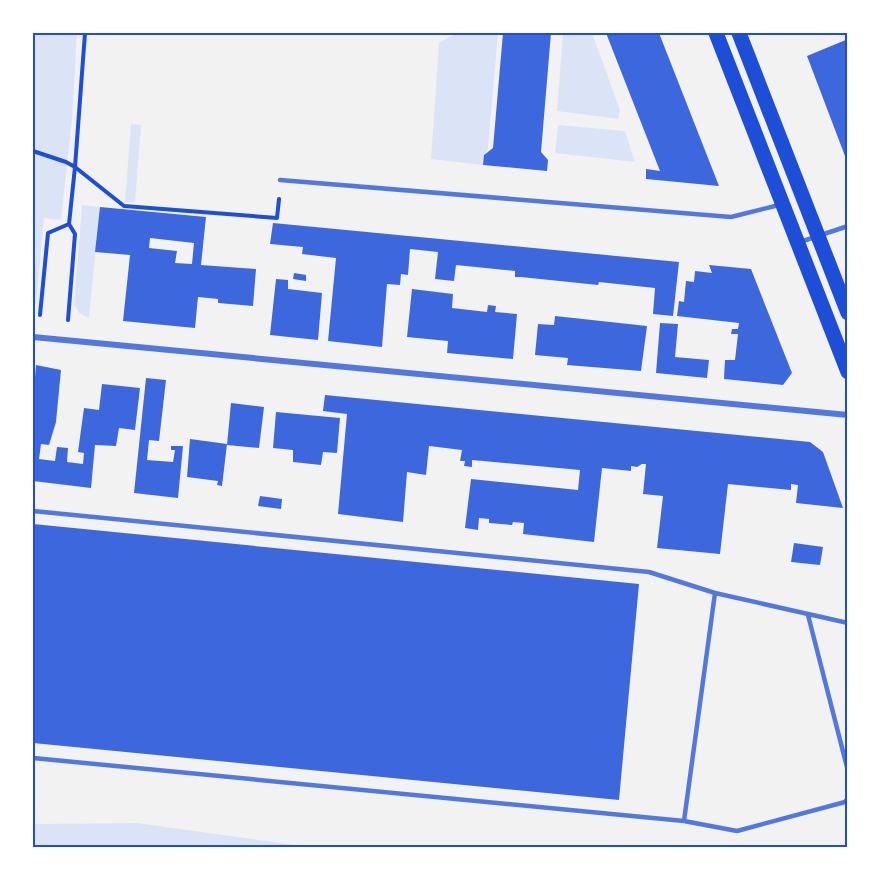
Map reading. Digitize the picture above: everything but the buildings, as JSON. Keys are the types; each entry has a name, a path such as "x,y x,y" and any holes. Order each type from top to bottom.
{"main road":[{"path":"716,33 848,372"},
{"path":"739,33 848,312"}],"street":[{"path":"35,337 848,416"}],"lane":[{"path":"280,180 731,217 783,204"},
{"path":"797,242 848,226"},
{"path":"33,511 649,572 715,593 848,623"},
{"path":"684,821 715,593"},
{"path":"808,615 848,771"},
{"path":"33,758 684,821 737,831 845,802 848,798"}],"path":[{"path":"66,339 75,234 69,224 85,33"},
{"path":"33,151 75,167 124,206 277,218 280,180"},
{"path":"35,337 48,233 69,224"}],"shaded area":[{"path":"33,33 77,33 72,119 61,220 44,218 36,305 33,305"},
{"path":"457,33 498,33 488,149 484,155 483,165 431,159 439,43"},
{"path":"563,33 592,33 620,110 618,119 557,111"},
{"path":"131,124 141,125 135,202 125,202"},
{"path":"558,125 625,131 635,162 555,153"},
{"path":"82,205 100,207 89,318 79,313 74,304"},
{"path":"137,823 316,848 33,848 33,824"}]}
